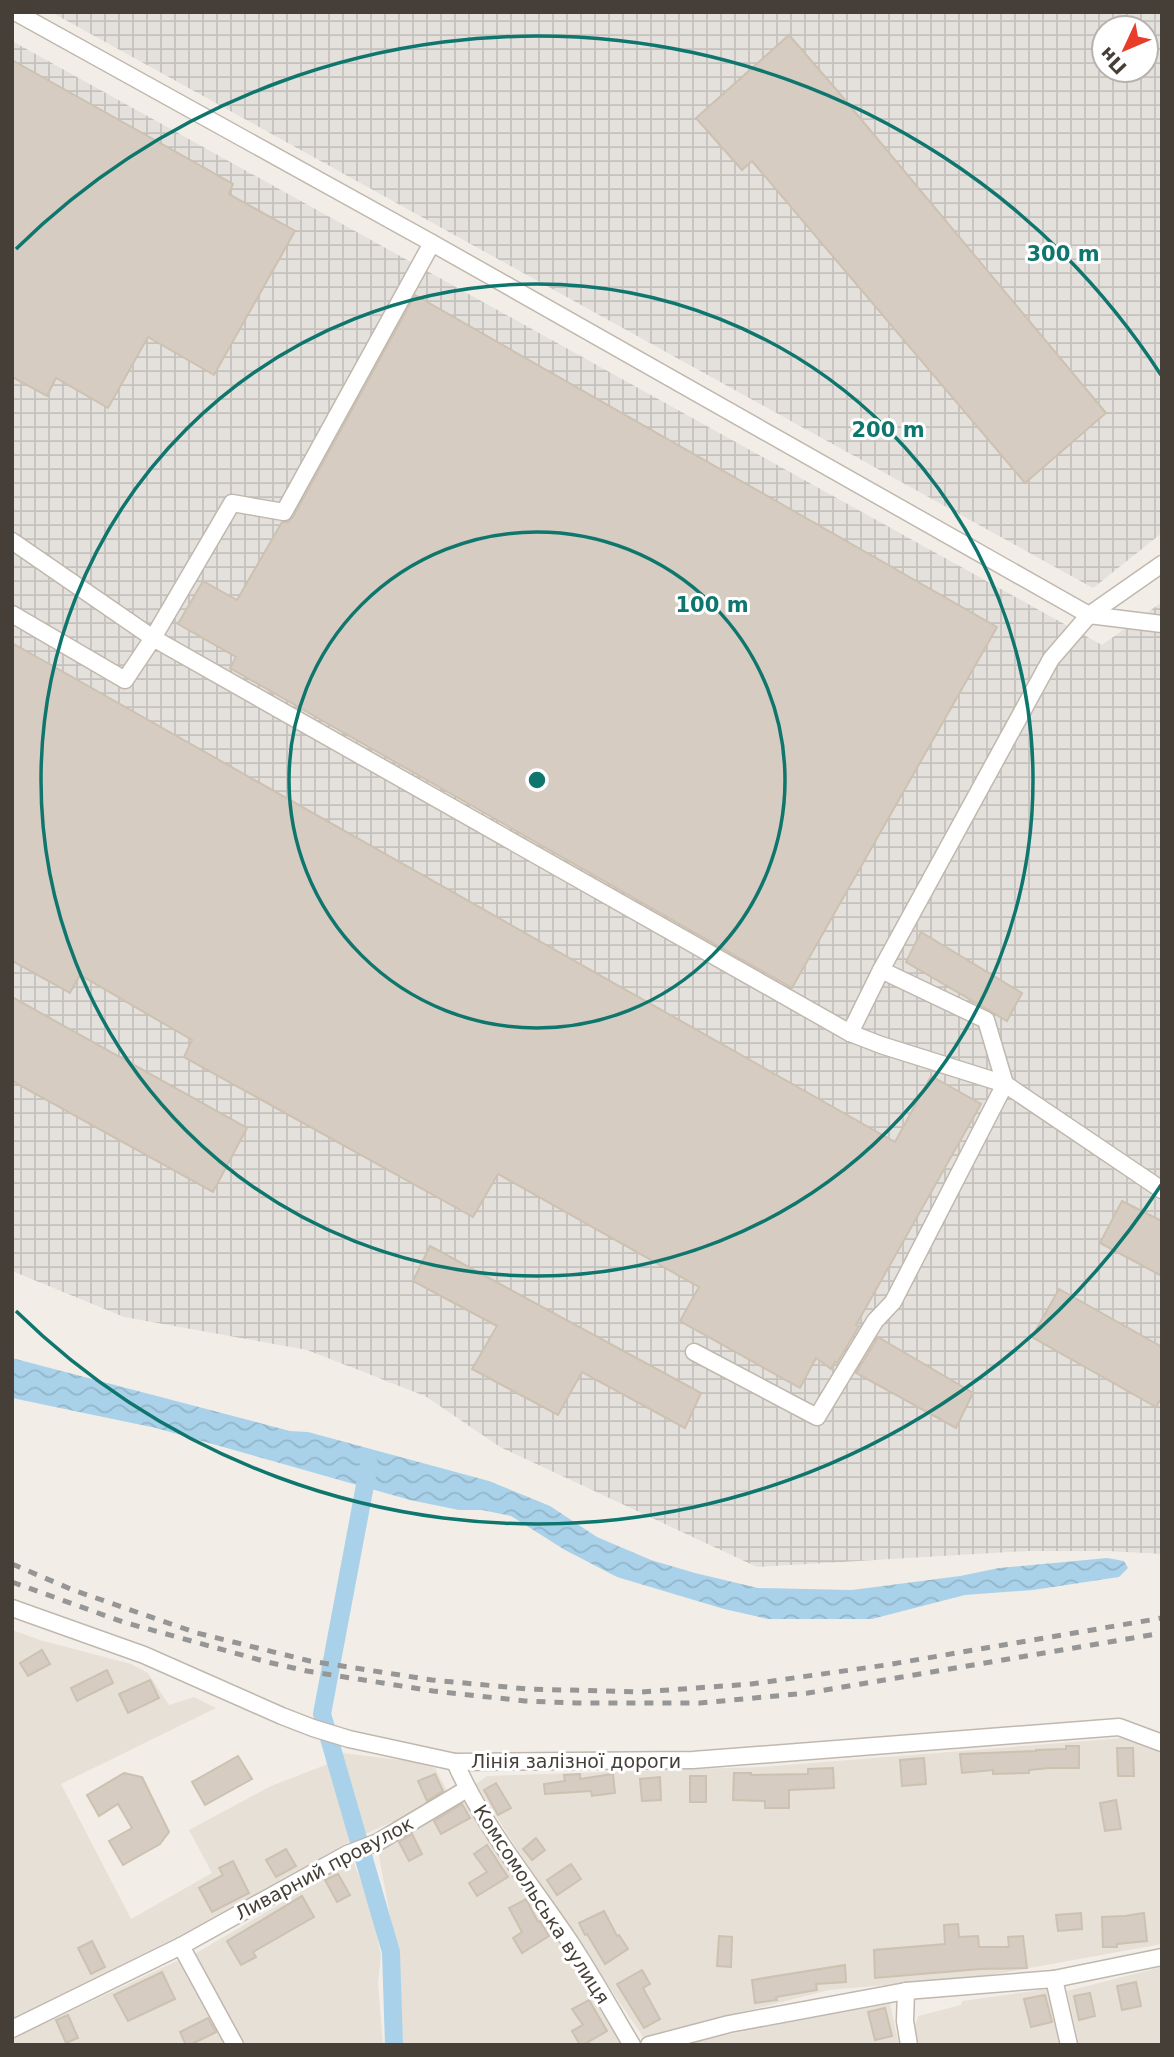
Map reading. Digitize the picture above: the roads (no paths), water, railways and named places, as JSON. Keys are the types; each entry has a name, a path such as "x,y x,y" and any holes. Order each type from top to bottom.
{"street":[{"path":"15,12 432,243 1089,615 1162,624"},
{"path":"12,614 125,680 153,638 232,503 284,512 432,243"},
{"path":"12,541 153,638 850,1032 881,1045 1006,1084 1162,1190"},
{"path":"850,1032 881,970 1051,659 1089,615 1162,564"},
{"path":"694,1352 817,1418 875,1321 893,1302 1006,1084 986,1020 881,970"},
{"name":"Лінія залізної дороги","path":"12,1608 144,1655 313,1728 349,1739 455,1762 693,1760 1119,1727 1162,1743"},
{"name":"Комсомольська вулиця","path":"455,1762 484,1818 570,1942 632,2045"},
{"name":"Ливарний провулок","path":"12,2029 181,1946 347,1854 378,1842 467,1789"},
{"path":"181,1946 235,2045"},
{"path":"649,2045 729,2024 906,1991 1054,1979 1162,1957"},
{"path":"1054,1979 1069,2045"},
{"path":"906,1991 905,2021 909,2045"}],"water":[{"path":"12,1358 290,1431 308,1432 489,1481 550,1506 597,1537 651,1560 758,1588 852,1590 960,1576 999,1568 1107,1558 1124,1561 1128,1568 1119,1577 1033,1590 965,1595 872,1619 768,1619 724,1609 617,1577 565,1550 511,1516 482,1510 459,1510 410,1500 156,1428 12,1398"}],"waterway":[{"path":"369,1464 322,1714 391,1952 394,2045"}],"railway":[{"path":"12,1564 73,1590 197,1633 310,1661 432,1680 528,1689 641,1692 751,1684 886,1665 1162,1618"},
{"path":"12,1582 123,1622 267,1662 433,1691 525,1701 700,1703 808,1693 1162,1633"}]}
